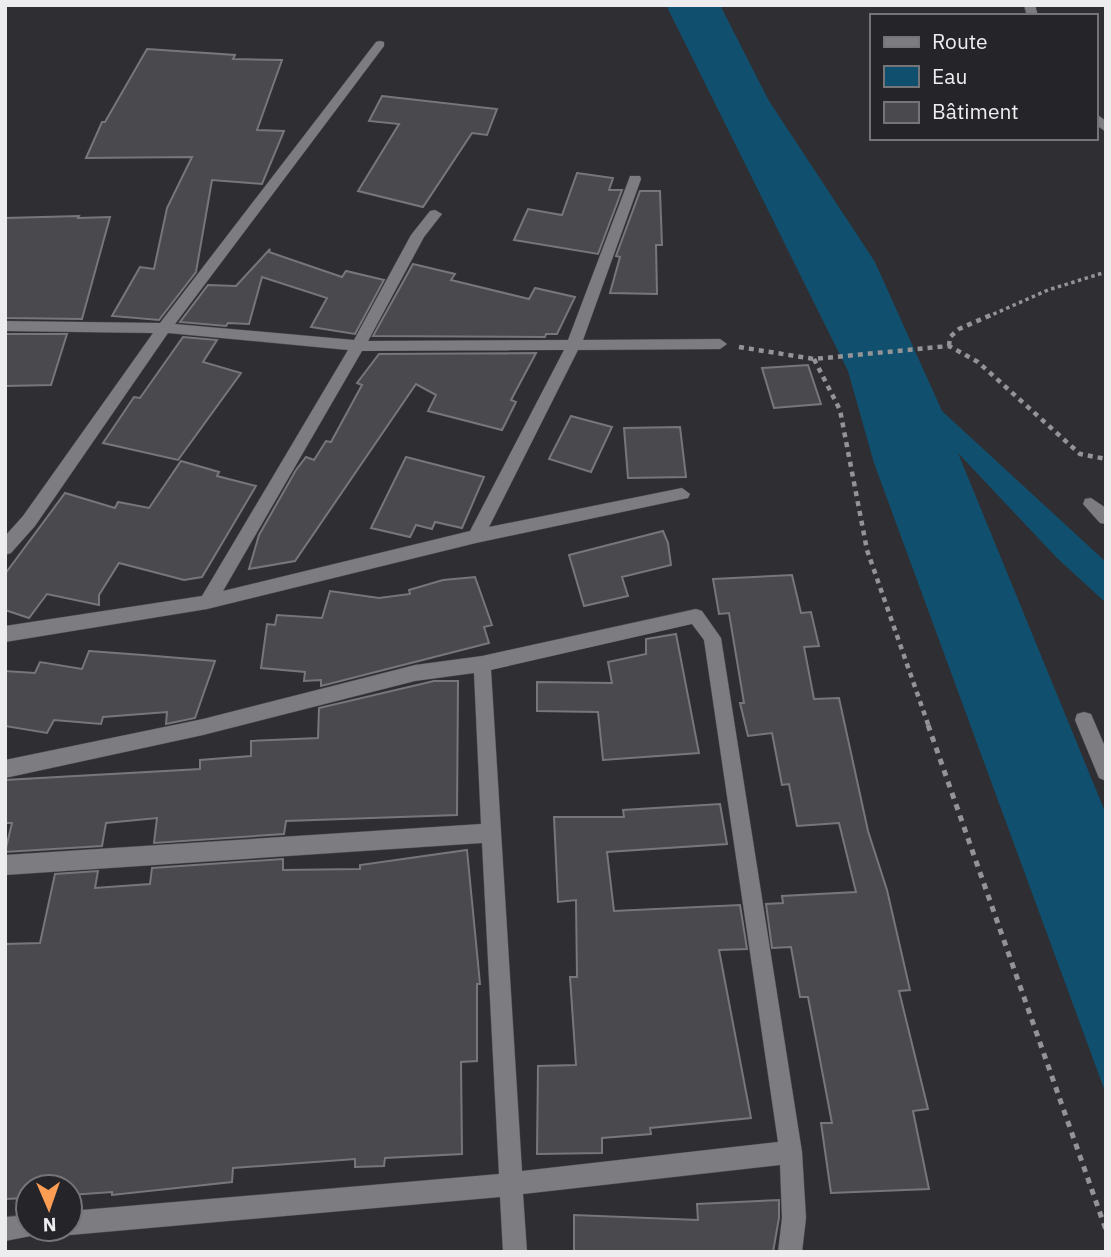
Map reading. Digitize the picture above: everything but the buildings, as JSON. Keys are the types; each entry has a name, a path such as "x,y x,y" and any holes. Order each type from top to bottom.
{"street":[{"path":"5,548 29,522 164,328 380,44"},
{"path":"476,536 573,346 635,179"},
{"path":"207,602 358,346 418,235 435,214"},
{"path":"5,326 164,328 358,346 720,344"},
{"path":"5,634 207,602 476,536 682,494"},
{"path":"1091,504 1106,518"},
{"path":"5,769 203,727 415,673 482,664 696,617 712,638 791,1152 794,1218 790,1252"},
{"path":"482,664 515,1252"},
{"path":"1084,720 1106,772"},
{"path":"5,865 490,833"},
{"path":"84,1222 512,1184 791,1152"}],"path":[{"path":"949,346 950,337 960,329 1048,290 1106,272"},
{"path":"720,344 814,359 949,346 978,362 1080,454 1106,459"},
{"path":"814,359 840,410 867,550 1106,1230"}],"water":[{"path":"666,5 720,5 769,101 875,262 942,411 1106,562 1106,603 1057,558 958,453 1106,814 1106,1094 874,463 848,371"}]}
